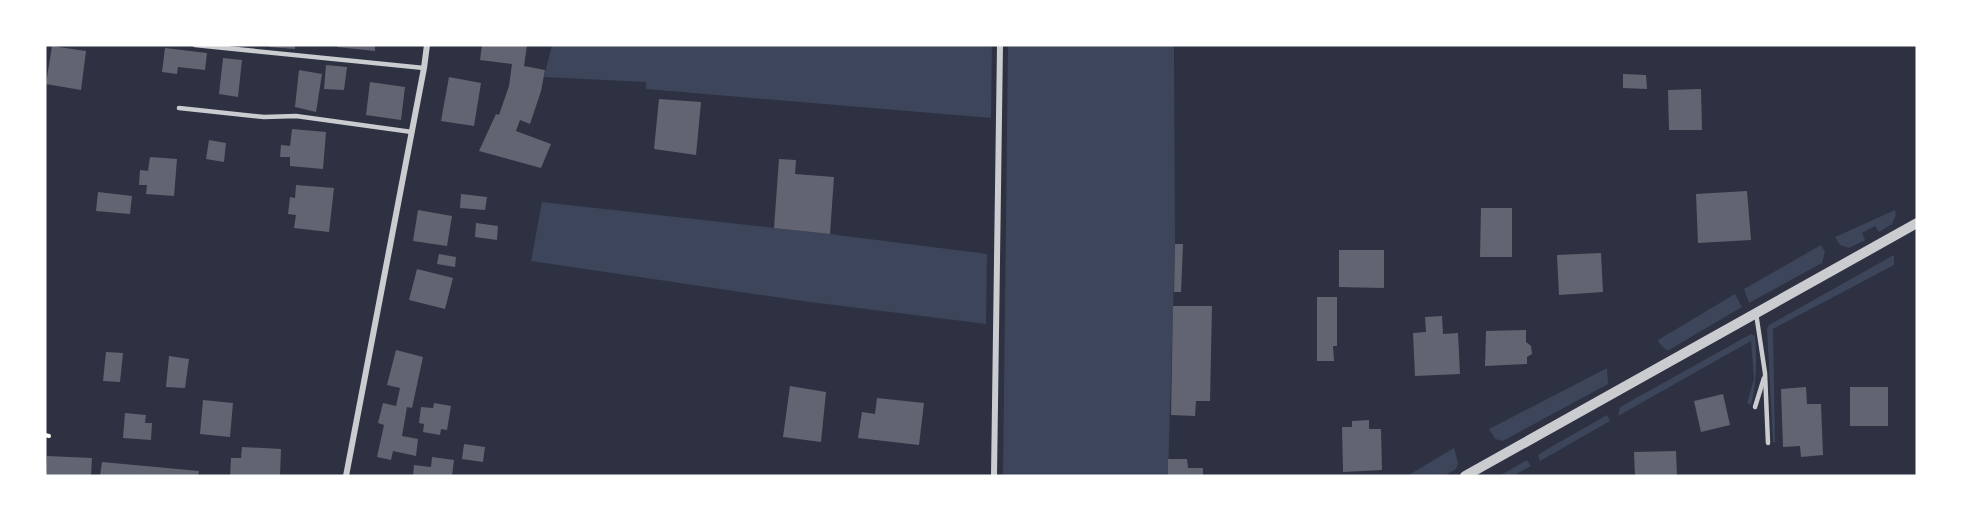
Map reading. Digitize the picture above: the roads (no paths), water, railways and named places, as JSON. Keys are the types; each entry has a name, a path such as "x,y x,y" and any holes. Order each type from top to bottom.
{"street":[{"path":"346,476 427,45"},
{"path":"994,476 1000,45"},
{"path":"1465,476 1917,223"}],"lane":[{"path":"195,45 424,68"},
{"path":"179,108 264,117 296,116 412,132"},
{"path":"1756,313 1765,373 1768,443"},
{"path":"1755,407 1765,373"}]}
